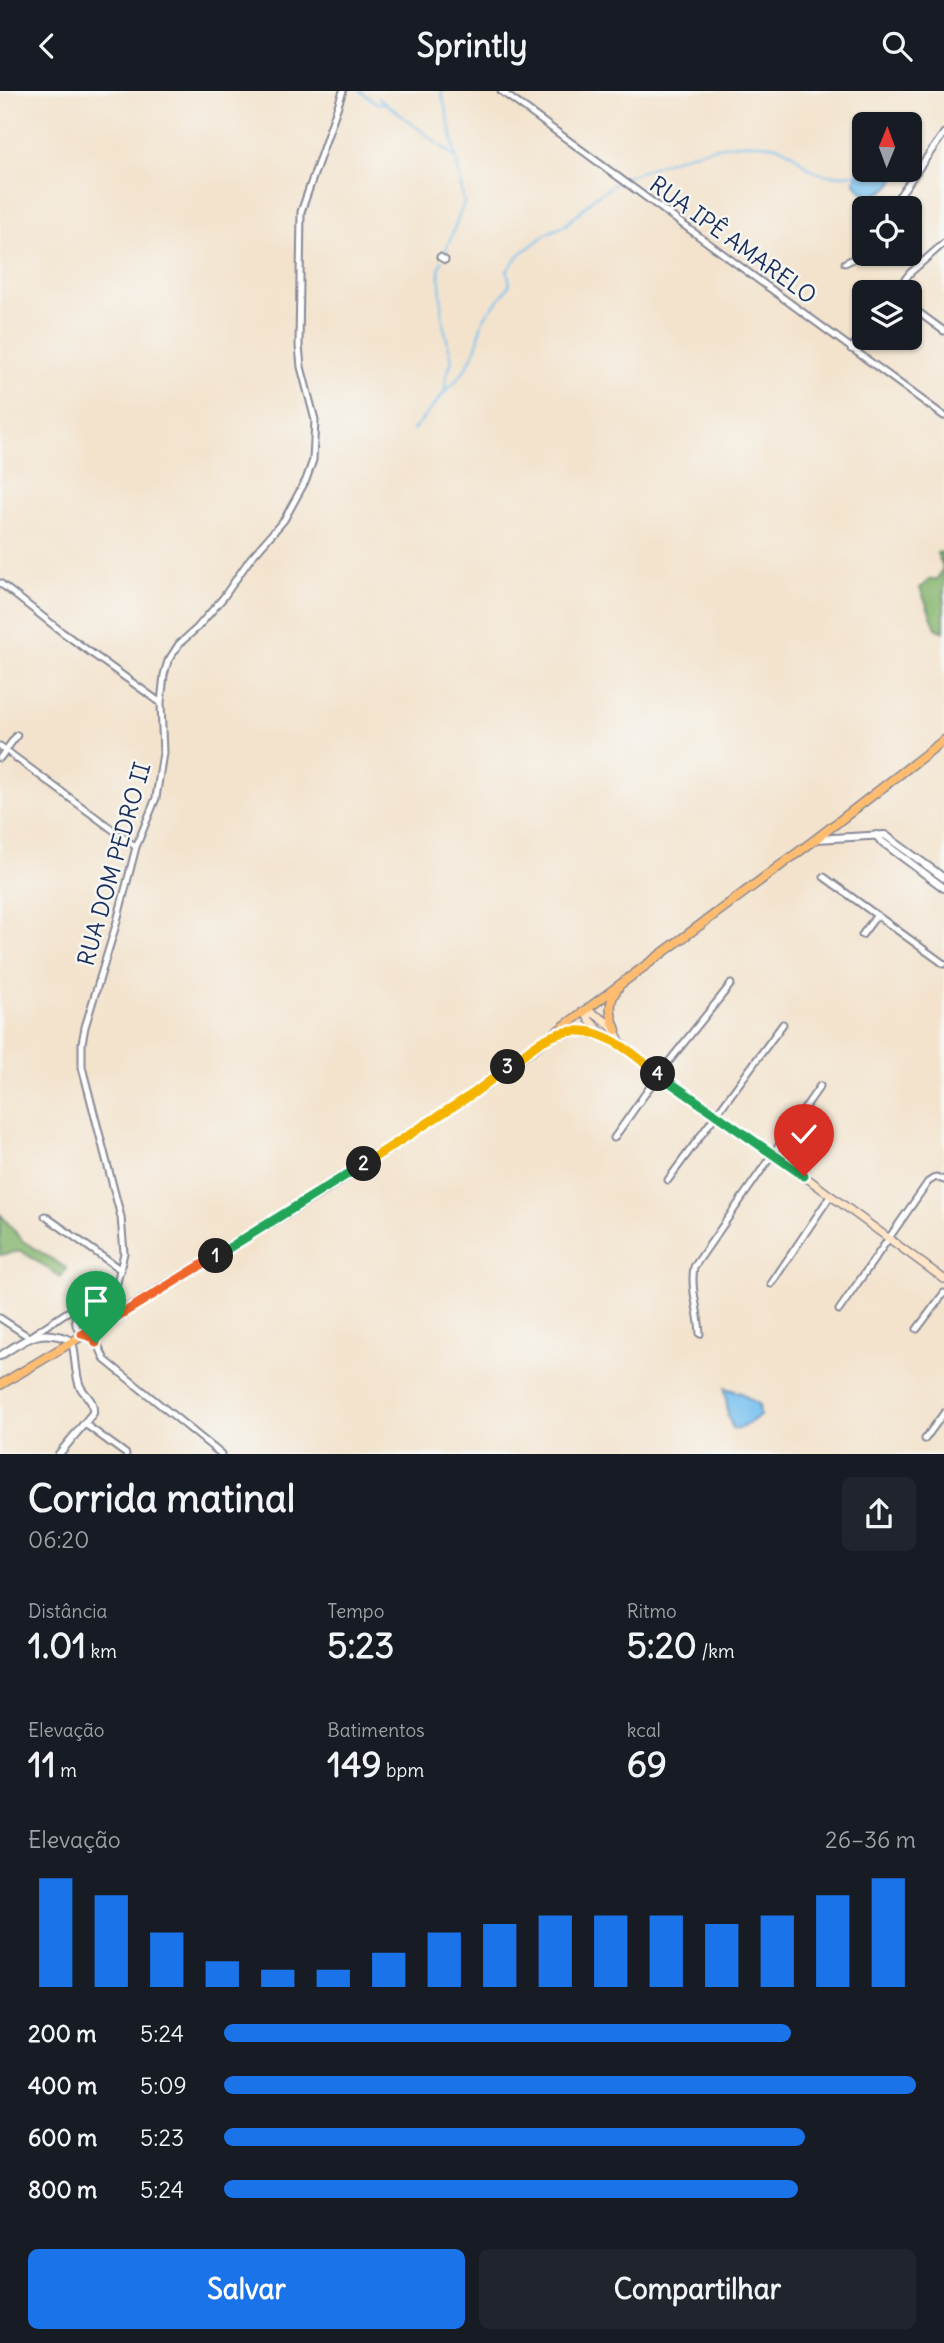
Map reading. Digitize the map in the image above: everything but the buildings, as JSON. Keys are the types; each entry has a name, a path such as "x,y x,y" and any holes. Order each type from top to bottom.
{"main road":[{"path":"0,1385 327,1189 474,1093 816,839 944,740"},
{"path":"621,1044 610,1016 610,1003 623,982"},
{"path":"585,1010 600,1016 616,1030"},
{"path":"585,1010 589,1020 604,1035 621,1044 944,1279"},
{"path":"542,1041 554,1035 579,1031 604,1035"}],"street":[{"name":"RUA DOM PEDRO II","path":"121,1271 124,1253 121,1217 82,1067 82,1043 136,846 156,798 163,753 161,703 168,660 179,644 223,598 248,562 284,520 306,480 313,460 315,420 301,367 299,346 300,212 343,91"},
{"name":"RUA IPÊ AMARELO","path":"501,91 944,416"},
{"path":"899,196 944,133"},
{"path":"904,280 944,243"},
{"path":"845,263 852,260"},
{"path":"922,315 944,331"},
{"path":"0,583 161,703"},
{"path":"0,758 3,748 17,735"},
{"path":"3,748 136,846"},
{"path":"876,835 880,841 944,888"},
{"path":"816,839 885,835 944,878"},
{"path":"824,877 944,964"},
{"path":"862,935 877,915"},
{"path":"614,1138 659,1074 731,984"},
{"path":"668,1180 783,1024"},
{"path":"700,1334 699,1315 691,1283 694,1267 820,1086"},
{"path":"839,1310 928,1182 936,1177 944,1179"},
{"path":"771,1284 831,1195"},
{"path":"0,1356 117,1283 121,1271 45,1216"},
{"path":"918,1329 944,1293"},
{"path":"75,1307 75,1325 82,1334 95,1338 104,1360 221,1454"},
{"path":"0,1318 29,1337 48,1333 72,1341 79,1387 91,1398 94,1409 85,1424 59,1454"},
{"path":"925,1439 944,1413"},
{"path":"85,1424 126,1454"}],"green space":[{"path":"944,552 944,632 936,628 920,588 930,579 937,579 943,568 937,553"},
{"path":"0,1214 23,1241 66,1268 61,1277 21,1251 0,1255"}],"water":[{"path":"855,182 893,182 879,193 865,193"},
{"path":"725,1388 741,1393 759,1405 760,1416 739,1429 733,1429 728,1416"}],"waterway":[{"path":"360,91 377,103 386,103"},
{"path":"441,91 464,203 444,255"},
{"path":"379,98 455,157"},
{"path":"624,178 698,152 738,144 776,146 791,153 812,170 829,175 852,174"},
{"path":"445,392 456,381 473,355 483,322 510,283 507,271 518,256 546,234 567,224 595,197 619,181"},
{"path":"413,430 445,392 452,360 443,323 439,269 442,261"}],"route":[{"path":"96,1343 95,1338 82,1334 110,1321 327,1189 474,1093 542,1041 566,1032 592,1032 621,1044 659,1074 804,1176"}]}
